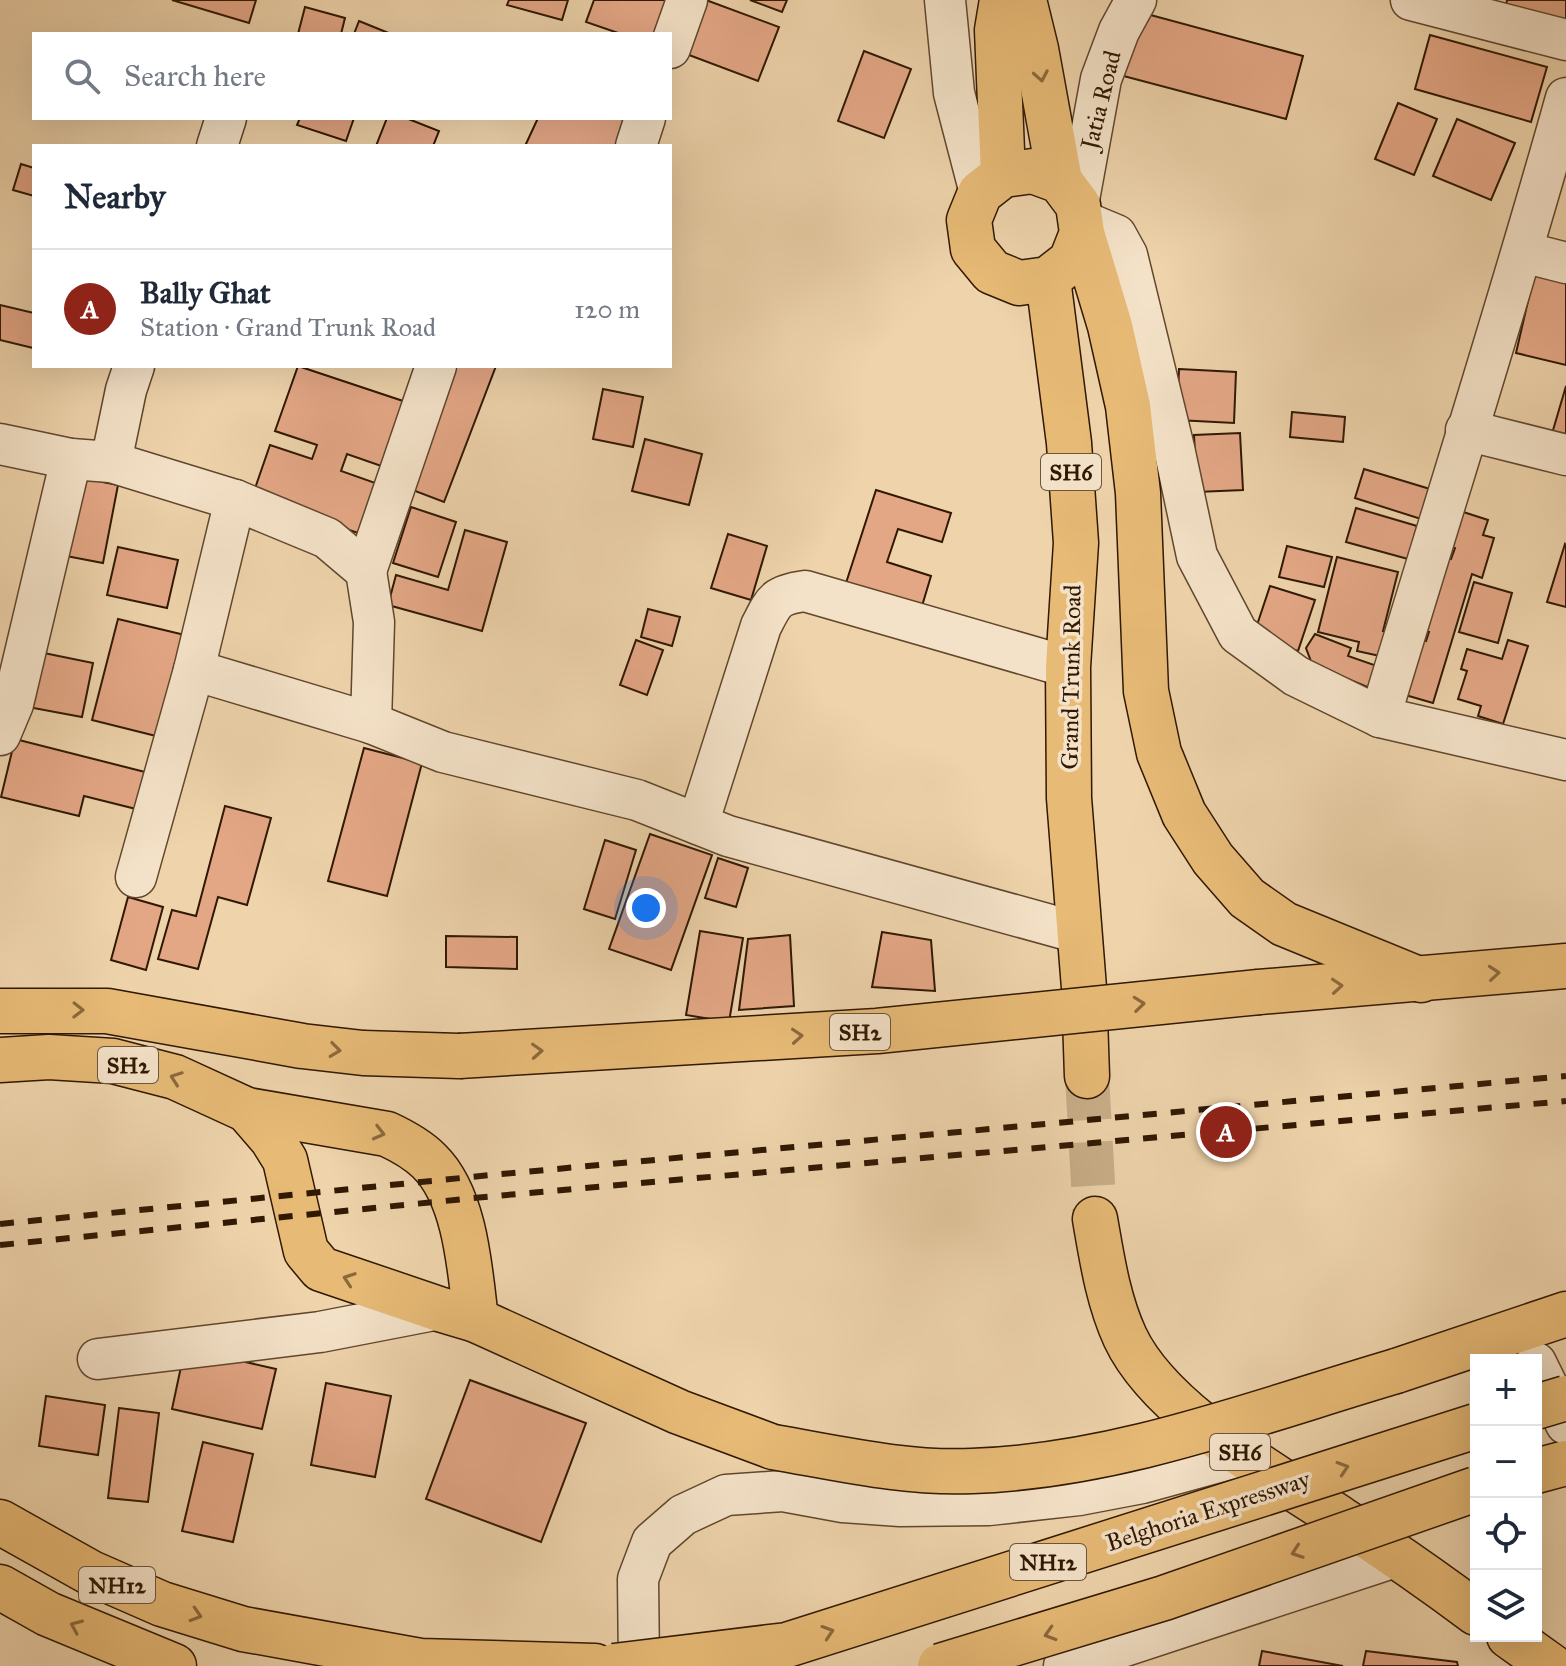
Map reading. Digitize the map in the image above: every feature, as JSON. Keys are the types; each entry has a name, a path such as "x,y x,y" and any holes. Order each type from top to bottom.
{"main road":[{"path":"1002,0 997,30 992,184 969,220 973,249 992,272 1019,283 1048,279 1071,261 1075,210"},
{"path":"1024,0 1075,210 1110,326 1128,406 1138,493 1146,691 1159,753 1184,814 1213,859 1247,898 1284,924 1333,946 1421,980 1566,966"},
{"path":"992,184 1033,171 1075,210"},
{"name":"Grand Trunk Road","path":"1048,279 1069,443 1076,543 1068,667 1069,798 1087,1076"},
{"name":"SH2","path":"0,1011 107,1011 302,1046 363,1053 459,1056 877,1031 1259,992 1421,980"},
{"name":"SH2","path":"0,1060 49,1057 113,1061 175,1077 247,1110 272,1139 285,1160 306,1251 321,1269 458,1314 679,1412 773,1447 889,1467 968,1471 1034,1467 1132,1450 1396,1371 1530,1351 1566,1314"},
{"path":"247,1110 387,1134 429,1161 444,1180 466,1241 458,1314"},
{"name":"SH6","path":"1095,1219 1107,1288 1126,1339 1156,1382 1194,1419 1398,1556 1470,1609"},
{"path":"1542,1405 1566,1398"},
{"name":"Belghoria Expressway","path":"614,1666 787,1645 1470,1428"},
{"path":"1542,1469 1566,1463"},
{"path":"940,1666 1164,1598 1470,1491"},
{"name":"NH12","path":"0,1522 91,1573 162,1604 243,1629 420,1661 595,1666"},
{"name":"NH12","path":"0,1587 48,1614 174,1666"},
{"path":"1517,1642 1551,1666"}],"street":[{"path":"672,42 687,0"},
{"path":"945,0 954,93 992,184"},
{"name":"Jatia Road","path":"1075,210 1101,79 1119,31 1136,0"},
{"path":"1411,0 1566,40"},
{"path":"1380,717 1523,252 1566,98"},
{"path":"218,144 225,120"},
{"path":"637,144 644,120"},
{"path":"1075,210 1116,235 1127,255 1197,556 1238,634 1296,676 1380,717 1566,760"},
{"path":"1523,252 1566,263"},
{"path":"111,462 133,368"},
{"path":"371,723 374,622 366,571 435,368"},
{"path":"1466,430 1566,455"},
{"path":"0,444 71,459 111,462 235,500 327,538 366,571"},
{"path":"0,735 13,704 71,459"},
{"path":"136,877 194,670 235,500"},
{"path":"698,824 761,626 772,605 785,594 805,591 1068,667"},
{"path":"194,670 371,723 443,752 637,800 728,836 1079,933"},
{"path":"98,1359 458,1314"},
{"path":"1530,1351 1566,1424"},
{"path":"639,1666 638,1579 652,1542 683,1515 726,1495 783,1491 843,1502 900,1506 989,1505 1079,1495 1142,1483 1244,1455"},
{"path":"1064,1666 1110,1658 1398,1556"}],"building":[{"path":"172,0 256,0 249,23"},
{"path":"509,0 568,0 562,20 507,5"},
{"path":"594,0 671,0 660,32 615,32 586,22"},
{"path":"706,0 779,27 758,81 673,49"},
{"path":"750,0 787,0 782,12"},
{"path":"1507,0 1566,0 1566,25 1505,11"},
{"path":"305,7 345,18 342,32 299,32"},
{"path":"1132,10 1303,56 1286,119 1116,74"},
{"path":"359,21 386,32 355,32"},
{"path":"1430,35 1547,67 1531,122 1415,89"},
{"path":"864,51 911,69 884,138 838,121"},
{"path":"1398,103 1437,119 1414,175 1375,159"},
{"path":"1457,119 1515,143 1491,200 1433,176"},
{"path":"299,120 353,120 346,141 297,125"},
{"path":"386,120 411,120 439,131 434,144 377,144"},
{"path":"537,120 628,120 617,144 526,144"},
{"path":"21,164 32,167 32,195 13,190"},
{"path":"1534,275 1566,283 1566,365 1516,353"},
{"path":"0,305 32,313 32,348 0,340"},
{"path":"297,368 409,403 387,468 347,454 341,471 381,485 364,535 252,497 270,445 312,459 317,445 275,431"},
{"path":"446,368 495,368 444,502 402,486"},
{"path":"1179,369 1236,372 1234,423 1177,420"},
{"path":"1566,386 1566,442 1551,437"},
{"path":"603,389 643,397 633,447 593,439"},
{"path":"1292,412 1345,417 1343,442 1290,437"},
{"path":"1240,433 1243,490 1197,492 1194,435"},
{"path":"645,439 702,454 689,505 632,491"},
{"path":"1364,469 1430,489 1421,519 1355,498"},
{"path":"82,478 118,485 103,563 66,556"},
{"path":"876,490 951,513 942,542 898,529 887,562 931,576 922,606 846,583"},
{"path":"411,507 456,522 438,577 393,563"},
{"path":"1356,508 1417,526 1408,559 1346,542"},
{"path":"1451,508 1488,520 1483,535 1494,538 1482,578 1472,574 1433,703 1395,692 1412,637 1426,641 1429,632 1415,628 1437,554 1451,559 1455,548 1440,543"},
{"path":"465,530 507,542 482,631 388,605 396,575 448,590"},
{"path":"728,534 767,546 751,600 711,588"},
{"path":"1566,545 1566,607 1547,602"},
{"path":"1287,546 1332,557 1324,587 1279,577"},
{"path":"118,547 178,560 167,608 107,595"},
{"path":"1337,557 1398,572 1380,656 1357,651 1359,642 1318,632"},
{"path":"1474,582 1512,593 1498,643 1459,632"},
{"path":"1270,586 1315,600 1298,651 1253,637"},
{"path":"648,609 680,617 672,646 641,637"},
{"path":"118,619 189,636 164,738 92,720"},
{"path":"1315,634 1351,648 1348,656 1380,667 1372,689 1312,664 1306,648"},
{"path":"636,640 663,650 647,695 620,685"},
{"path":"1508,640 1528,646 1503,724 1478,716 1481,706 1458,699 1467,671 1461,669 1467,649 1502,659"},
{"path":"39,652 93,663 82,717 28,707"},
{"path":"15,739 149,773 140,810 84,796 79,816 1,797"},
{"path":"364,748 422,763 387,896 328,881"},
{"path":"225,806 271,818 247,905 218,897 198,969 158,959 172,910 196,916"},
{"path":"650,834 712,855 671,970 609,949"},
{"path":"605,840 636,850 615,919 584,909"},
{"path":"718,858 748,868 736,907 705,898"},
{"path":"128,897 163,907 146,970 111,960"},
{"path":"700,931 743,938 729,1022 686,1015"},
{"path":"882,932 931,940 935,991 872,987"},
{"path":"790,935 794,1006 739,1010 748,939"},
{"path":"446,936 517,937 517,969 446,967"},
{"path":"185,1348 276,1369 262,1429 172,1409"},
{"path":"470,1380 586,1423 541,1542 426,1499"},
{"path":"326,1383 391,1396 375,1477 311,1465"},
{"path":"46,1396 105,1405 98,1455 39,1446"},
{"path":"119,1408 159,1413 148,1502 108,1498"},
{"path":"203,1442 253,1454 233,1542 182,1531"},
{"path":"1262,1651 1343,1666 1259,1666"},
{"path":"1366,1651 1457,1662 1458,1666 1363,1666"}],"tunnel":[{"path":"1087,1076 1095,1219"}],"railway":[{"path":"0,1224 491,1175 1566,1076"},
{"path":"0,1245 495,1196 1566,1101"}],"place":[{"name":"Bally Ghat","path":"1226,1132"}]}
